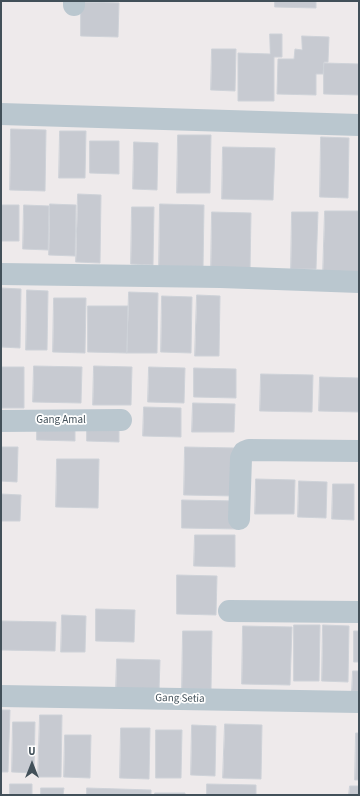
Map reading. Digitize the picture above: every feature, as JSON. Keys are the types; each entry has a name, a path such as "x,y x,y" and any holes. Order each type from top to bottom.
{"street":[{"path":"1,114 359,126"},
{"path":"1,274 213,277 359,282"},
{"name":"Gang Amal","path":"1,421 121,420"},
{"path":"239,520 241,458 244,452 249,450 359,451"},
{"path":"229,611 359,612"},
{"name":"Gang Setia","path":"1,696 359,702"}],"building":[{"path":"275,1 316,1 316,8 275,7"},
{"path":"81,2 119,3 118,37 81,36"},
{"path":"270,34 282,34 282,57 274,57 274,101 238,101 238,53 270,54"},
{"path":"302,36 329,37 328,62 324,62 323,74 316,74 316,95 277,94 278,59 294,59 295,49 302,50"},
{"path":"212,49 236,49 235,91 211,90"},
{"path":"324,63 359,64 359,95 324,94"},
{"path":"11,129 46,130 45,191 10,190"},
{"path":"60,131 86,131 85,178 59,178"},
{"path":"178,135 211,135 210,193 177,193"},
{"path":"321,137 349,138 348,198 320,197"},
{"path":"90,141 119,141 119,174 90,173"},
{"path":"134,142 158,143 157,190 133,189"},
{"path":"223,147 275,148 273,200 222,199"},
{"path":"78,194 101,195 100,263 76,262"},
{"path":"50,204 76,205 75,256 49,255"},
{"path":"160,204 204,205 203,269 159,268"},
{"path":"1,205 19,205 19,241 1,241"},
{"path":"24,205 49,206 48,250 23,249"},
{"path":"132,207 154,207 153,265 131,264"},
{"path":"325,211 359,211 359,275 323,275"},
{"path":"212,212 251,213 250,271 211,270"},
{"path":"292,212 318,212 316,269 291,269"},
{"path":"1,288 21,289 20,348 1,347"},
{"path":"27,290 48,291 47,350 26,350"},
{"path":"129,292 158,293 157,353 127,353"},
{"path":"197,295 220,296 219,356 195,356"},
{"path":"162,296 192,297 191,353 161,352"},
{"path":"54,298 86,298 85,353 53,352"},
{"path":"88,306 128,306 127,353 88,352"},
{"path":"34,366 82,367 81,403 33,402"},
{"path":"94,366 132,367 131,405 93,405"},
{"path":"1,367 24,367 24,408 1,408"},
{"path":"149,367 185,368 184,403 148,402"},
{"path":"194,368 236,369 236,398 194,397"},
{"path":"261,374 313,375 312,412 260,411"},
{"path":"320,377 359,378 359,412 319,411"},
{"path":"193,403 235,404 234,432 192,432"},
{"path":"144,407 181,408 181,437 143,436"},
{"path":"87,424 119,425 119,442 87,441"},
{"path":"37,425 75,425 75,441 37,440"},
{"path":"1,447 18,447 17,482 1,481"},
{"path":"185,447 235,448 234,496 184,495"},
{"path":"57,459 99,459 98,508 56,507"},
{"path":"256,479 295,480 294,514 255,514"},
{"path":"299,481 327,482 326,518 298,517"},
{"path":"333,484 354,484 354,520 332,519"},
{"path":"1,494 21,495 20,521 1,521"},
{"path":"182,500 237,501 237,529 182,528"},
{"path":"195,535 235,535 235,567 194,566"},
{"path":"177,575 217,576 216,615 177,614"},
{"path":"96,609 135,610 134,642 96,641"},
{"path":"62,615 86,616 85,652 61,652"},
{"path":"1,621 56,622 55,651 1,650"},
{"path":"294,625 320,625 319,681 294,681"},
{"path":"323,625 349,626 348,682 322,681"},
{"path":"243,626 292,627 290,685 242,684"},
{"path":"183,631 212,631 211,689 182,689"},
{"path":"354,631 359,631 359,662 354,662"},
{"path":"117,659 160,660 159,691 116,690"},
{"path":"353,671 359,671 359,691 352,691"},
{"path":"1,710 10,710 8,772 1,772"},
{"path":"40,715 62,715 61,777 38,777"},
{"path":"13,722 35,722 34,773 12,772"},
{"path":"225,724 262,725 261,779 223,778"},
{"path":"192,725 216,726 215,776 191,775"},
{"path":"121,728 150,728 149,779 120,778"},
{"path":"156,730 182,730 181,778 156,778"},
{"path":"356,733 359,733 359,780 355,780"},
{"path":"65,735 91,735 90,778 64,777"},
{"path":"10,784 32,784 32,795 10,795"},
{"path":"207,784 256,785 256,795 207,795"},
{"path":"350,786 359,786 359,795 349,795"},
{"path":"41,788 64,788 63,795 41,795"},
{"path":"87,788 151,790 151,795 87,795"},
{"path":"155,793 185,793 185,795 155,795"}]}
